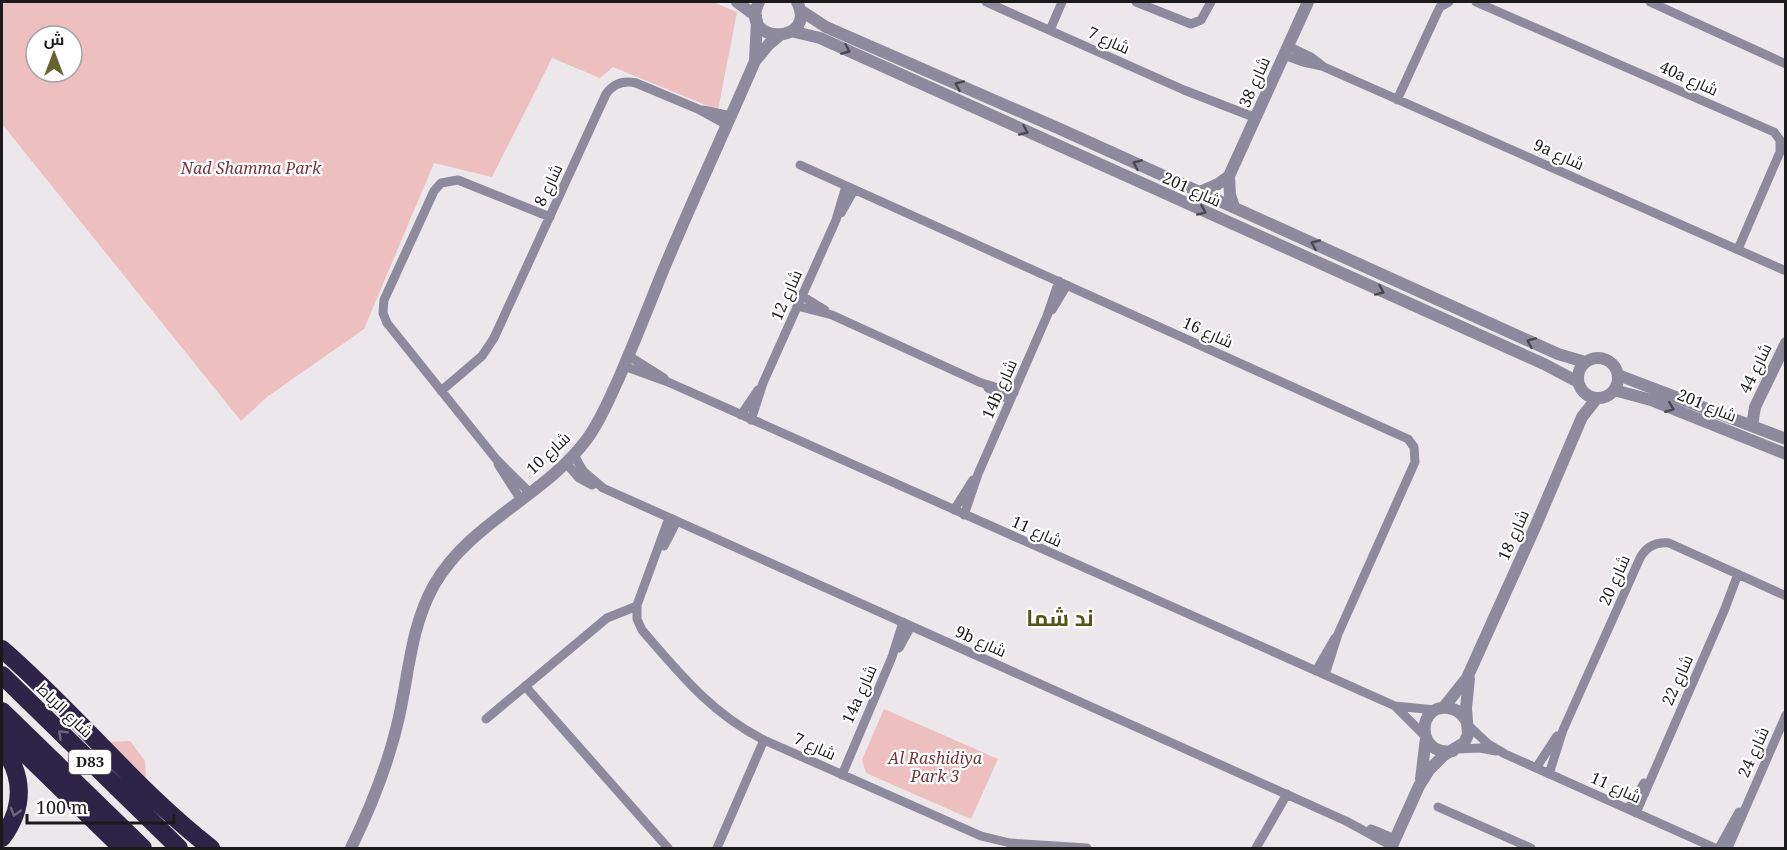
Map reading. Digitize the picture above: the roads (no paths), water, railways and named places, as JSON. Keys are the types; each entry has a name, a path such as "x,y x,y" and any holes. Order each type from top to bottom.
{"highway":[{"path":"2,637 21,666"},
{"path":"2,649 158,804 211,849"},
{"name":"شارع الرباط","path":"2,675 179,849"},
{"name":"D83","path":"2,711 143,849"},
{"path":"2,731 122,849"},
{"path":"2,746 19,778 18,802 12,825 2,838"}],"street":[{"path":"737,2 756,19"},
{"name":"شارع 10","path":"755,61 756,19 759,2"},
{"name":"شارع 7","path":"986,2 1219,105 1229,112 1255,121"},
{"path":"1050,30 1062,2"},
{"path":"1136,2 1191,24 1201,21 1211,2"},
{"name":"شارع 38","path":"1229,176 1308,2"},
{"path":"1397,100 1440,7 1449,2"},
{"name":"40a شارع","path":"1476,2 1774,132 1780,140 1780,152 1738,249"},
{"path":"1650,2 1785,64"},
{"path":"786,33 800,20 798,6"},
{"name":"شارع 201","path":"798,6 826,27 1234,207 1558,354 1585,362"},
{"name":"شارع 201","path":"756,19 766,32 820,38 1545,364 1580,387"},
{"name":"شارع 10","path":"351,849 391,748 416,629 426,600 441,573 460,550 570,459 597,424 755,61 769,45 786,33"},
{"name":"9a شارع","path":"1286,50 1311,57 1324,67 1397,100 1784,269"},
{"name":"شارع 8","path":"439,389 464,373 482,356 494,338 606,94 612,87 626,82 636,83 729,121"},
{"name":"شارع 16","path":"800,165 1403,435 1411,442 1415,457 1412,468 1321,673"},
{"path":"1200,192 1229,176"},
{"path":"1229,176 1230,195 1234,207"},
{"path":"525,496 387,323 383,313 384,300 434,191 441,183 458,180 549,219"},
{"name":"شارع 12","path":"751,420 763,383 850,188"},
{"name":"14b شارع","path":"964,515 978,474 1063,283"},
{"path":"801,296 832,315 1012,397"},
{"path":"797,306 832,315"},
{"name":"شارع 44","path":"1752,426 1755,407 1785,343"},
{"path":"1599,358 1608,360 1615,366 1618,375 1614,390 1607,396 1597,398 1589,396 1580,387 1580,369 1585,362 1599,358"},
{"name":"شارع 11","path":"626,361 653,370 668,382 751,420 1395,706 1439,709"},
{"name":"شارع 201","path":"1618,375 1785,439"},
{"name":"شارع 12","path":"741,415 763,383"},
{"name":"شارع 18","path":"1580,387 1582,417"},
{"name":"شارع 201","path":"1614,390 1642,397 1785,454"},
{"name":"شارع 18","path":"1439,709 1461,688 1473,666 1582,417 1597,398"},
{"name":"شارع 44","path":"1740,421 1755,407"},
{"name":"9b شارع","path":"570,459 603,488 1346,821 1392,844"},
{"name":"14b شارع","path":"954,510 978,474"},
{"path":"607,618 622,616 637,619 637,606 673,519"},
{"name":"شارع 20","path":"1549,774 1563,730 1640,558 1647,549 1657,543 1669,543 1785,596"},
{"name":"شارع 22","path":"1632,811 1658,760 1724,611 1732,601 1741,576"},
{"path":"486,719 607,618 637,606"},
{"name":"شارع 7","path":"637,619 642,630 702,698 733,722 764,740 990,839 1010,843 1087,849"},
{"name":"14a شارع","path":"838,773 907,624"},
{"name":"شارع 18","path":"1468,724 1466,694 1473,666"},
{"path":"525,686 668,849"},
{"name":"شارع 11","path":"1395,706 1425,737"},
{"path":"1392,844 1419,786 1436,762 1464,743 1468,735 1468,724 1460,712 1439,709 1425,722 1424,763 1419,786"},
{"name":"شارع 24","path":"1728,849 1785,715"},
{"name":"شارع 11","path":"1468,724 1488,744 1505,754 1717,849"},
{"name":"شارع 20","path":"1536,768 1563,730"},
{"path":"1425,737 1437,750 1455,750"},
{"path":"717,849 764,740"},
{"name":"شارع 11","path":"1455,750 1480,748 1505,754"},
{"path":"1256,849 1283,793"},
{"name":"شارع 24","path":"1717,849 1748,800"},
{"path":"1438,807 1531,849"}],"district":[{"name":"ند شما","path":"1060,618"}],"park label":[{"name":"Nad Shamma Park","path":"251,168"},
{"name":"Al Rashidiya Park 3","path":"935,767"}]}
